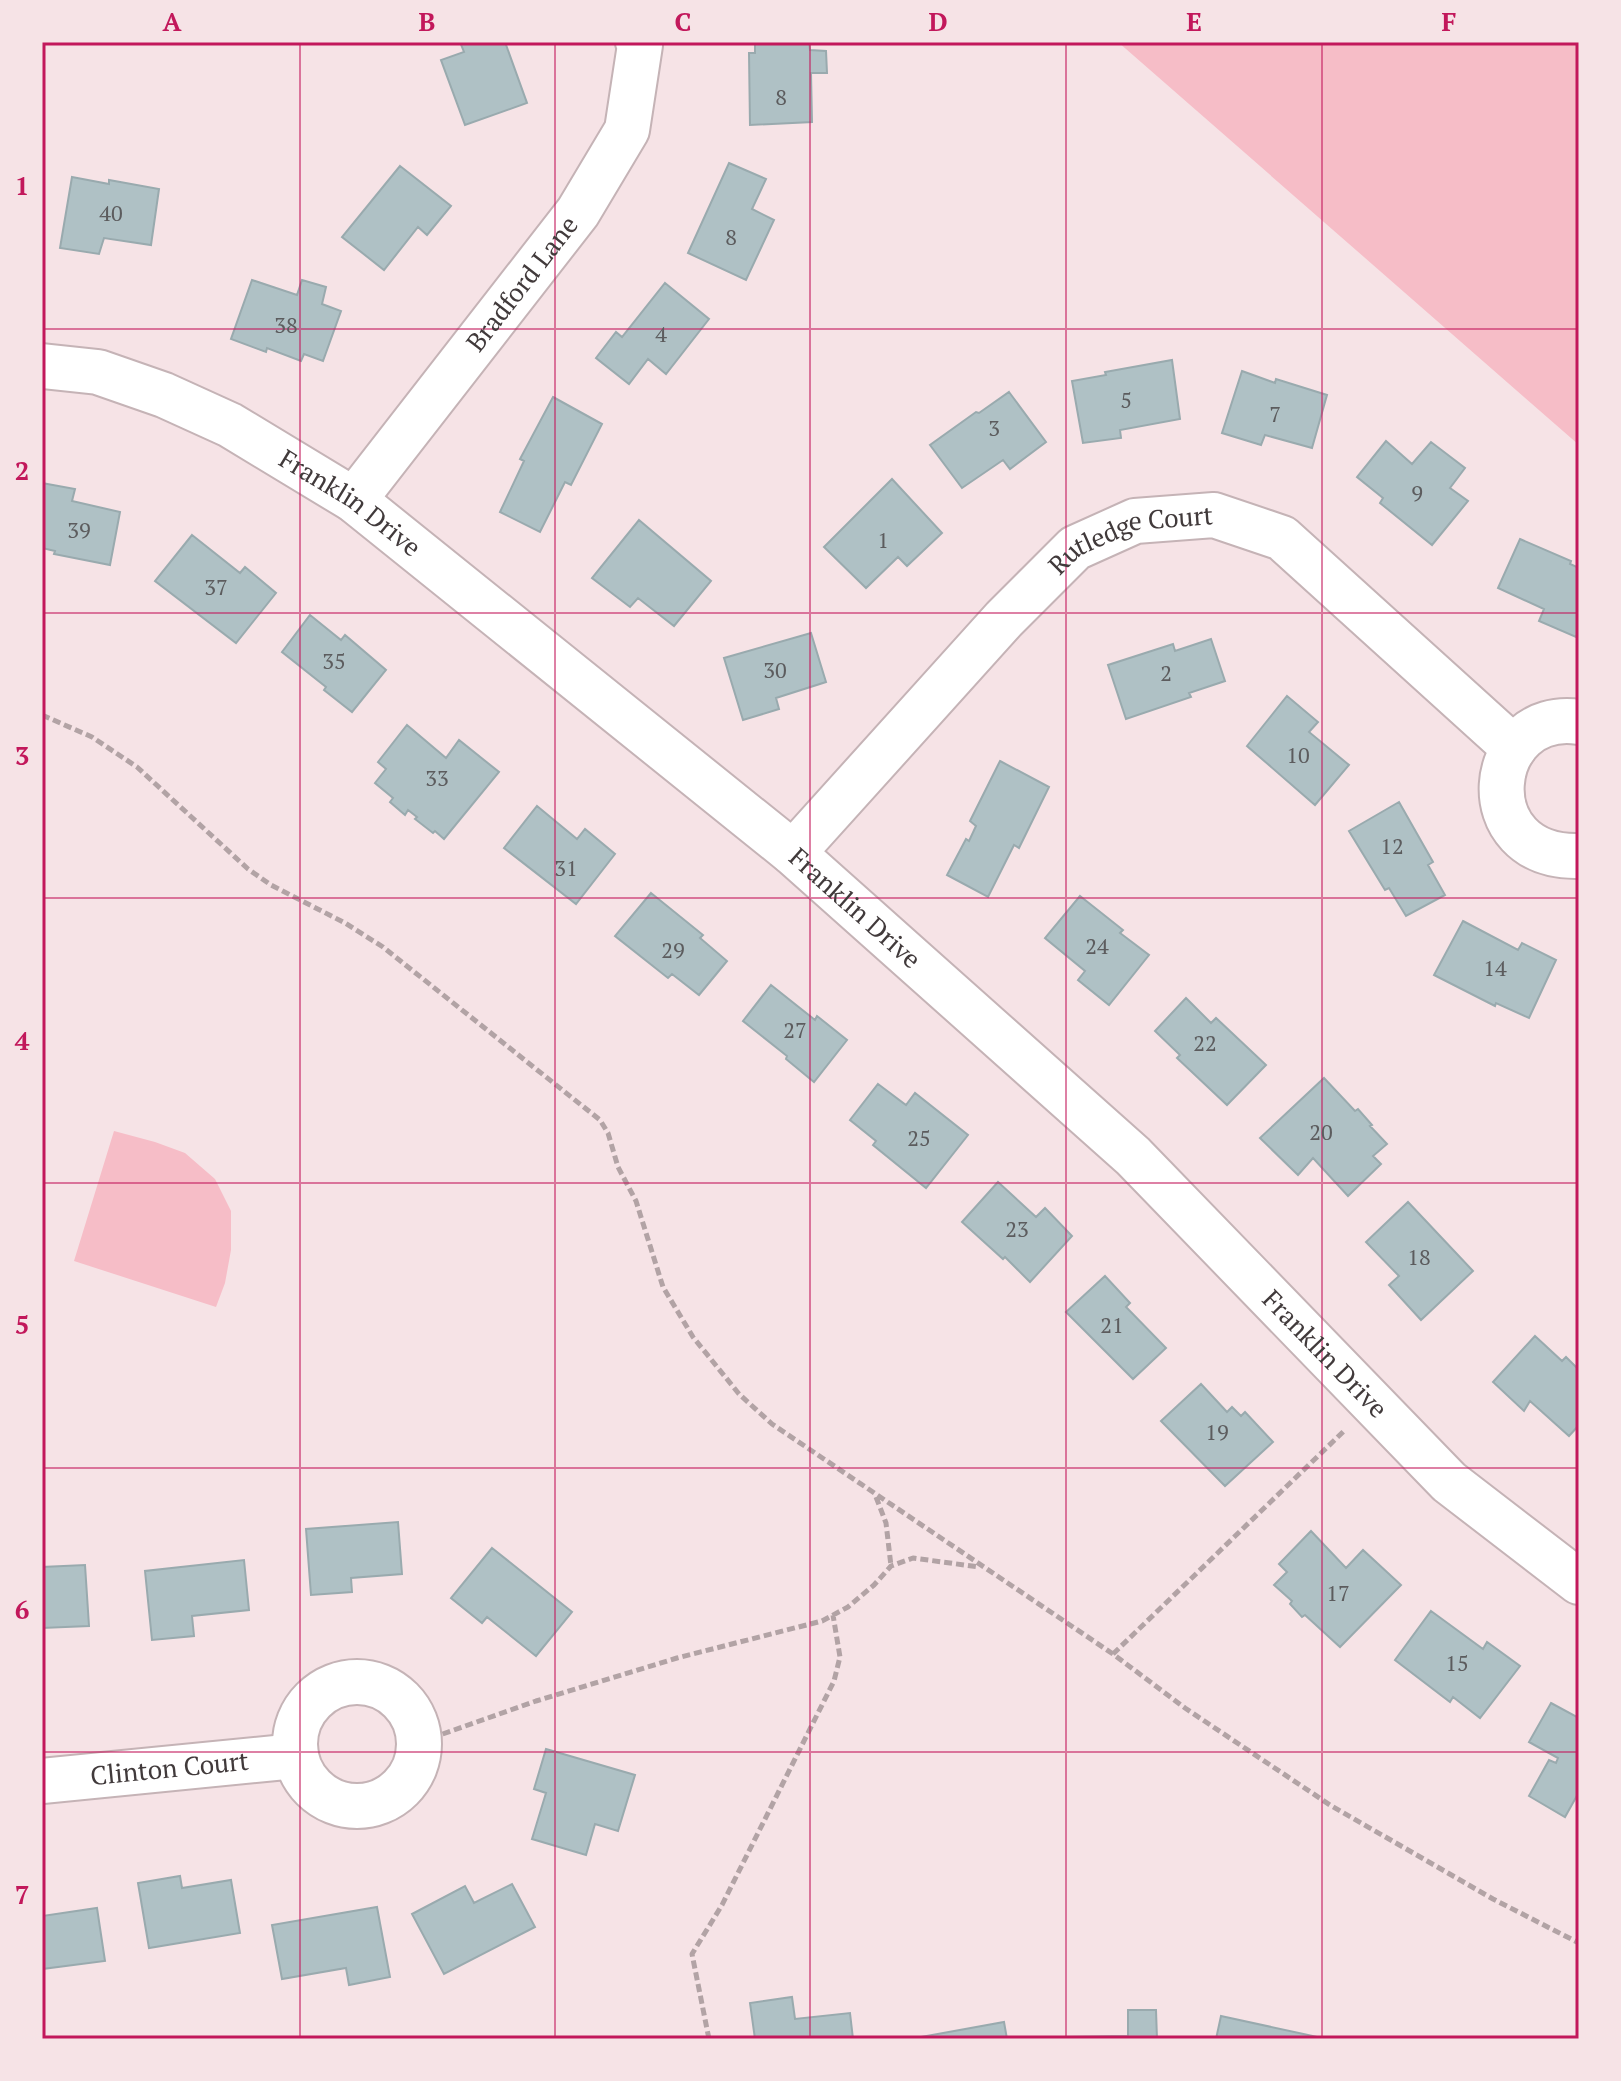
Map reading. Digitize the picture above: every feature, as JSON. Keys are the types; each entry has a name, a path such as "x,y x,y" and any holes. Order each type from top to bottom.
{"street":[{"name":"Bradford Lane","path":"354,500 578,212 627,130 638,42"},
{"name":"Franklin Drive","path":"42,366 98,372 164,395 230,425 354,500 793,853 1133,1156 1449,1482 1579,1582"},
{"name":"Rutledge Court","path":"793,853 1004,619 1075,548 1135,521 1214,515 1282,538 1514,748"},
{"path":"1579,722 1567,720 1547,724 1528,733 1504,765 1501,786 1503,806 1511,824 1524,841 1541,851 1561,857 1579,856"},
{"path":"353,1682 373,1684 391,1691 405,1703 415,1718 420,1742 418,1760 411,1776 394,1794 372,1805 354,1806 335,1802 317,1791 304,1776 296,1756 295,1735 306,1708 327,1689 353,1682"},
{"name":"Clinton Court","path":"42,1781 296,1756"}],"path":[{"path":"42,715 92,737 137,767 248,869 383,947 600,1120 608,1133 618,1167 636,1201 663,1287 693,1337 739,1394 772,1424 1330,1805 1493,1899 1579,1943"},
{"path":"1113,1654 1373,1403"},
{"path":"875,1495 886,1523 891,1566"},
{"path":"420,1742 677,1658 822,1621 848,1607 891,1566 913,1558 983,1567"},
{"path":"709,2039 692,1954 722,1905 834,1681 840,1657 833,1615"}],"shaded area":[{"path":"1118,42 1579,42 1579,445"},
{"path":"114,1131 185,1153 215,1179 231,1211 231,1250 225,1283 216,1307 74,1261"}],"building":[{"path":"460,42 505,42 527,103 465,125 441,60 464,52"},
{"path":"755,42 809,42 810,50 826,51 827,73 811,73 812,122 750,125 749,53 755,53"},
{"path":"729,163 766,179 752,209 774,220 746,280 688,253"},
{"path":"400,166 451,206 427,235 418,227 384,270 342,237"},
{"path":"72,177 159,189 151,245 104,238 99,254 60,248"},
{"path":"252,280 297,295 302,280 326,287 322,304 341,311 323,361 304,354 301,361 231,339"},
{"path":"665,283 709,319 666,374 648,359 629,384 596,358 616,332 622,337"},
{"path":"1172,360 1180,419 1120,430 1121,438 1083,443 1072,381"},
{"path":"1242,371 1275,383 1276,379 1327,395 1312,448 1265,435 1261,445 1222,433"},
{"path":"1009,392 1046,442 1010,469 1003,460 962,488 930,445"},
{"path":"553,397 602,424 571,485 565,482 540,532 500,512 524,461 520,459"},
{"path":"1386,441 1412,464 1431,442 1465,468 1450,488 1468,501 1432,545 1380,503 1383,498 1357,477"},
{"path":"892,479 942,533 907,566 898,557 866,588 824,547"},
{"path":"42,483 75,489 72,501 120,512 110,565 54,554 55,551 42,548"},
{"path":"639,520 711,581 674,626 638,598 630,607 592,578"},
{"path":"192,535 240,573 245,567 276,593 236,643 155,581"},
{"path":"1520,539 1571,561 1570,564 1579,568 1579,630 1576,637 1539,621 1544,609 1498,588"},
{"path":"310,615 341,640 345,635 386,670 352,712 282,652"},
{"path":"811,633 826,682 776,698 779,709 743,720 724,658"},
{"path":"1211,639 1225,681 1189,693 1191,697 1126,719 1108,665 1173,644 1175,651"},
{"path":"1287,696 1318,722 1309,732 1349,765 1315,805 1247,746"},
{"path":"407,725 446,758 459,740 499,772 444,839 415,819 417,817 408,810 405,815 390,802 393,798 375,783 386,769 378,762"},
{"path":"1000,761 1049,787 1019,848 1014,845 988,897 947,875 976,826 970,821"},
{"path":"1399,802 1433,862 1428,865 1445,895 1406,916 1389,888 1385,890 1349,831"},
{"path":"537,806 577,839 585,829 615,854 576,904 504,848"},
{"path":"651,893 703,935 700,938 727,961 699,995 672,974 668,978 615,936"},
{"path":"1080,896 1149,955 1109,1005 1078,980 1085,971 1045,938"},
{"path":"1463,921 1518,950 1522,943 1556,960 1529,1018 1496,1003 1495,1006 1434,975"},
{"path":"771,985 815,1020 817,1016 847,1040 814,1082 743,1021"},
{"path":"1186,998 1211,1023 1216,1018 1266,1065 1227,1105 1177,1058 1180,1055 1155,1031"},
{"path":"1324,1078 1355,1111 1358,1109 1387,1144 1373,1156 1381,1164 1348,1196 1313,1158 1298,1175 1260,1138"},
{"path":"878,1084 906,1105 915,1093 968,1135 926,1188 873,1145 876,1141 850,1120"},
{"path":"998,1182 1036,1217 1045,1208 1072,1236 1030,1282 962,1222"},
{"path":"1408,1202 1473,1271 1421,1320 1389,1285 1399,1276 1366,1242"},
{"path":"1105,1276 1130,1303 1126,1307 1166,1348 1133,1379 1066,1312"},
{"path":"1535,1336 1562,1361 1566,1357 1579,1370 1579,1425 1569,1436 1530,1401 1524,1411 1493,1382"},
{"path":"1201,1384 1227,1412 1232,1407 1241,1416 1245,1412 1273,1442 1225,1486 1161,1421"},
{"path":"398,1522 402,1574 351,1578 352,1592 311,1595 306,1529"},
{"path":"1311,1531 1346,1568 1363,1550 1401,1585 1340,1647 1305,1615 1302,1617 1290,1604 1292,1601 1274,1585 1287,1572 1279,1564"},
{"path":"492,1548 572,1612 536,1656 487,1617 482,1623 451,1598"},
{"path":"244,1560 249,1610 192,1616 194,1636 152,1640 145,1571"},
{"path":"85,1565 89,1626 42,1628 42,1567"},
{"path":"1431,1611 1483,1649 1487,1642 1520,1666 1480,1718 1453,1697 1450,1702 1395,1660"},
{"path":"1551,1703 1579,1718 1579,1792 1565,1817 1529,1796 1549,1760 1556,1763 1558,1758 1529,1742"},
{"path":"546,1749 635,1775 618,1831 595,1824 586,1855 532,1839 546,1793 534,1789"},
{"path":"180,1876 182,1888 231,1880 240,1933 149,1948 138,1883"},
{"path":"512,1884 535,1927 444,1974 412,1914 465,1886 474,1903"},
{"path":"377,1907 390,1977 349,1985 346,1968 282,1979 272,1925"},
{"path":"97,1908 105,1961 42,1969 42,1916"},
{"path":"792,1997 795,2019 850,2013 853,2039 755,2039 750,2003"},
{"path":"1128,2010 1156,2010 1157,2039 1063,2039 1128,2036"},
{"path":"1221,2016 1322,2038 1216,2039"},
{"path":"1004,2022 1007,2039 910,2039"}]}
